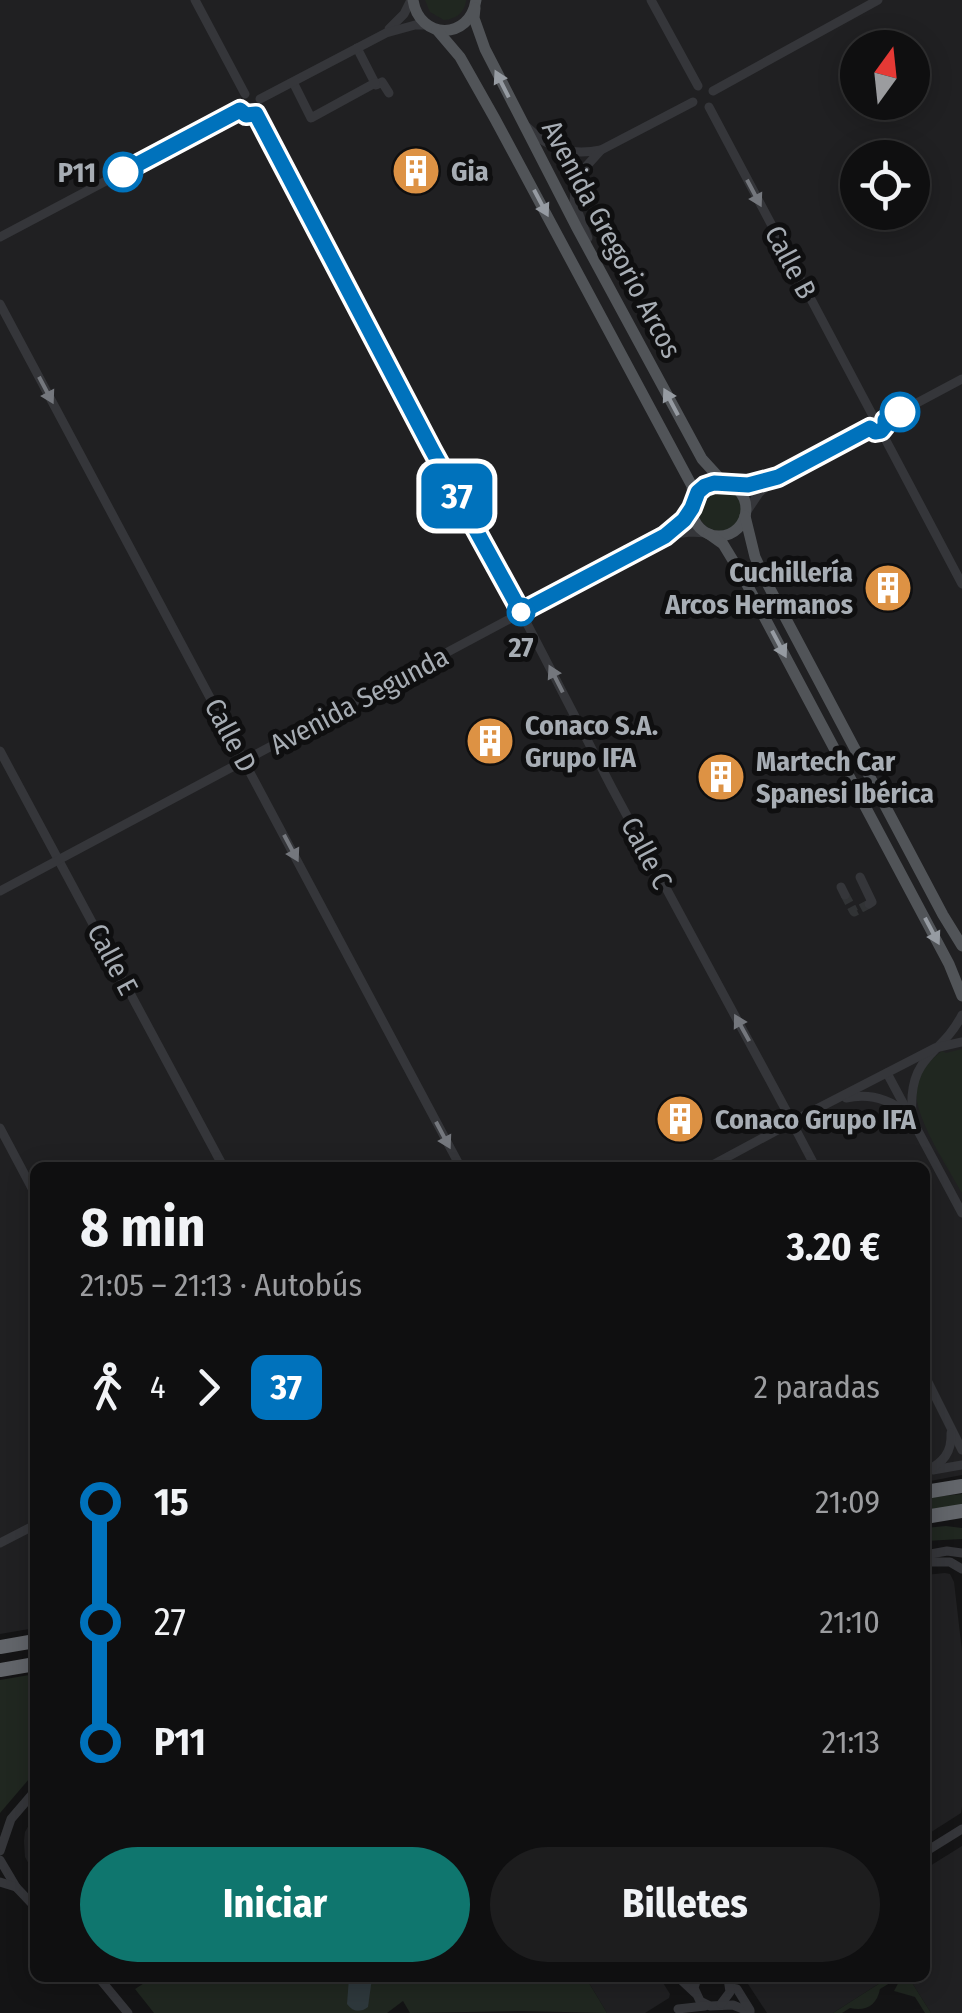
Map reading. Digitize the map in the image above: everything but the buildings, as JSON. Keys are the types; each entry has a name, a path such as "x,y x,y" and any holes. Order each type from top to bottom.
{"highway":[{"path":"930,1491 962,1486"},
{"path":"930,1516 962,1511"},
{"path":"930,1516 962,1521"},
{"path":"0,1647 30,1642"},
{"path":"0,1670 30,1665"}],"main road":[{"name":"Avenida Gregorio Arcos","path":"412,0 417,15 460,58 495,119 692,486 693,505"},
{"name":"Avenida Gregorio Arcos","path":"476,4 474,18 480,39 520,119 702,459 727,484"},
{"path":"432,28 458,28 476,4"},
{"path":"962,946 760,568 748,536 742,495 727,484 705,486 693,505 696,524 723,544 744,577 937,940 962,997"},
{"path":"708,534 727,535 741,525 745,515"}],"street":[{"path":"195,0 245,94"},
{"path":"386,33 412,0"},
{"path":"651,0 698,86"},
{"path":"714,92 878,0"},
{"path":"260,99 386,33 414,25 432,28"},
{"path":"357,48 375,83"},
{"path":"292,82 311,118 375,83 382,82 389,93"},
{"path":"698,86 714,92"},
{"path":"698,86 692,94 701,107 709,107 714,92"},
{"path":"245,94 260,99 261,110 256,114 246,115 240,110 240,99 245,94"},
{"path":"602,273 574,202 582,171 601,150 694,102"},
{"name":"Calle B","path":"709,107 873,416 869,423 879,427"},
{"path":"0,238 240,110"},
{"name":"Calle C","path":"256,114 788,1114"},
{"path":"520,119 554,148 570,152 601,150"},
{"name":"Calle D","path":"0,304 457,1162"},
{"path":"727,484 748,485 778,477 879,427 962,379"},
{"path":"879,427 962,584"},
{"path":"745,515 759,493 778,477"},
{"name":"Avenida Segunda","path":"0,891 665,536 684,520 693,505"},
{"name":"Avenida Segunda","path":"665,536 708,534"},
{"name":"Calle E","path":"0,752 221,1162"},
{"path":"860,877 872,902 869,904"},
{"path":"912,1118 914,1081 922,1062 961,1019"},
{"path":"802,1117 935,1048 962,1042"},
{"path":"887,1072 962,1213"},
{"path":"829,1103 854,1096 874,1097 890,1101 912,1118"},
{"path":"795,1112 802,1117 803,1124 797,1132 788,1132 783,1127 788,1114 795,1112"},
{"path":"718,1162 783,1127"},
{"path":"0,1128 30,1185"},
{"path":"797,1132 813,1162"},
{"path":"930,1386 962,1450"},
{"path":"948,1421 962,1437"},
{"path":"930,1468 948,1452 952,1439 948,1421"},
{"path":"930,1470 962,1465"},
{"path":"0,1543 30,1528"},
{"path":"930,1557 962,1552"},
{"path":"930,1559 962,1566"},
{"path":"0,1852 11,1819 30,1797"},
{"path":"0,1824 11,1819"},
{"path":"930,1849 962,1829"},
{"path":"0,1860 30,1902"},
{"path":"0,1882 16,1887"},
{"path":"102,1982 128,2013"},
{"path":"683,1982 700,2001 715,2005 728,1996 730,1984 742,1995 750,2012"},
{"path":"675,2011 695,1993 696,1982"},
{"path":"675,2011 733,2005 750,2012"}],"shaded area":[{"path":"0,0 962,0 962,1475 930,1481 930,1162 30,1162 30,1629 0,1634"},
{"path":"425,0 466,1 459,15 444,20 430,12"},
{"path":"720,487 735,494 742,509 735,524 720,531 705,524 698,509 705,494"},
{"path":"962,1049 962,1193 931,1139 916,1094 919,1077 931,1061 942,1051"},
{"path":"962,1494 962,1506 930,1509 930,1497"},
{"path":"930,1528 962,1528 962,1539 930,1541"},
{"path":"930,1574 950,1574 954,1582 962,1651 962,1807 961,1813 930,1833"},
{"path":"30,1675 30,1778 0,1813 0,1680"},
{"path":"30,1823 30,1866 25,1857 25,1832"},
{"path":"962,1846 962,2013 931,2013 912,1982 930,1982 930,1866"},
{"path":"146,1982 588,1982 607,2013 410,2013 403,2001 387,2013 154,2013 135,1989"},
{"path":"349,1982 371,1982 368,2007 357,2011 347,2004"},
{"path":"588,1982 662,1982 670,1994 645,2013 607,2013"},
{"path":"882,1982 833,2013 767,2013 748,1984"},
{"path":"882,1982 891,1982 880,1989 870,2006 833,2013"},
{"path":"899,1982 912,1982 931,2013 925,2013 915,1997 894,1991"}],"tunnel":[{"path":"845,895 854,912 869,904"}],"bus line":[{"name":"37","path":"123,172 240,110 246,115 256,114 521,612 665,536 684,520 705,486 748,485 778,477 870,428 881,431 885,420 900,412"}],"place":[{"name":"Gia","path":"416,171"},
{"name":"P11","path":"123,172"},
{"name":"Cuchillería Arcos Hermanos","path":"888,588"},
{"name":"27","path":"521,612"},
{"name":"Conaco S.A. Grupo IFA","path":"490,741"},
{"name":"Martech Car Spanesi Ibérica","path":"721,777"},
{"name":"Conaco Grupo IFA","path":"680,1119"}]}
